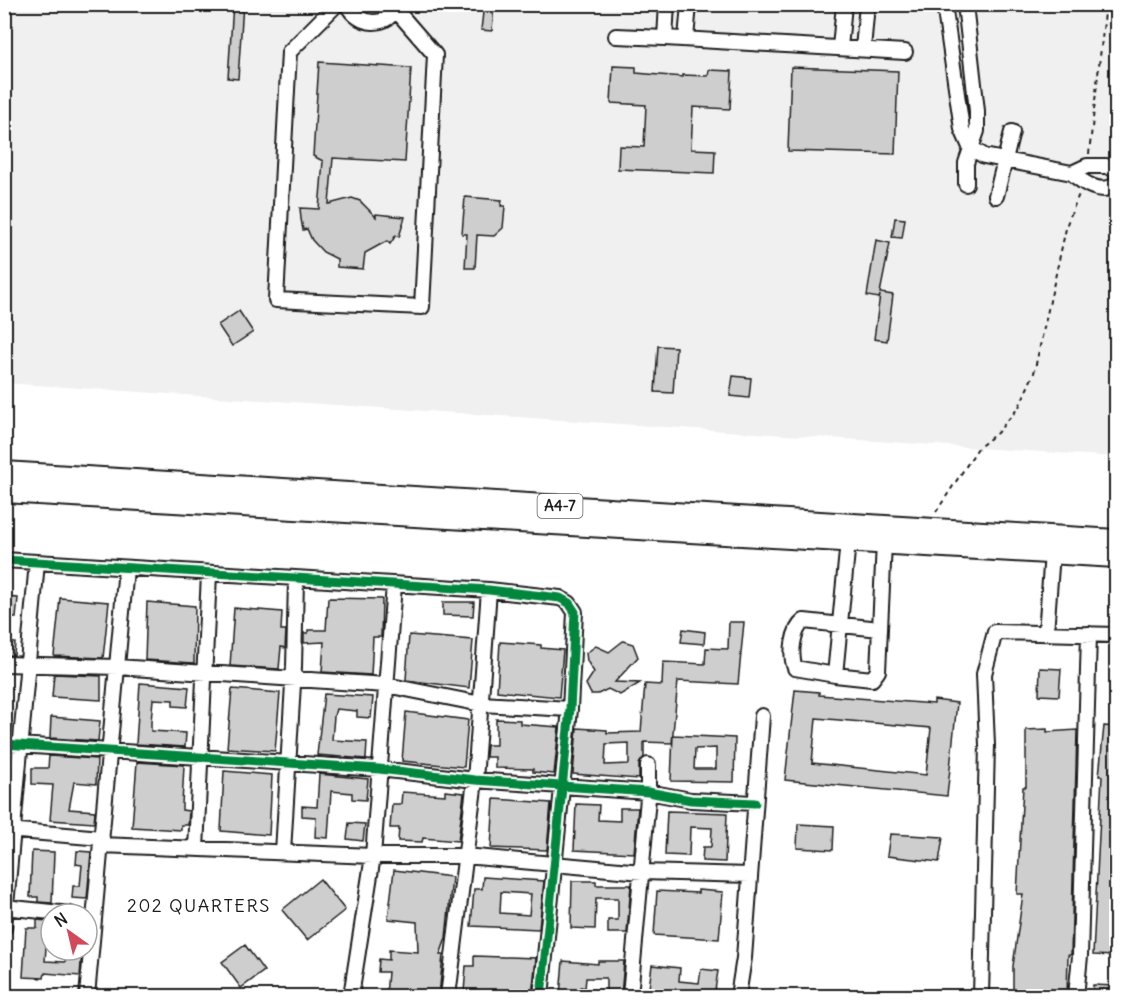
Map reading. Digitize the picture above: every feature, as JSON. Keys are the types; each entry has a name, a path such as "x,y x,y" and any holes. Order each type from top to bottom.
{"highway":[{"name":"A4-7","path":"4,472 1116,540"},
{"name":"A4-7","path":"4,492 1116,557"}],"street":[{"path":"337,4 289,52 276,300 422,306 435,55 397,7 383,21 366,22 351,13 347,4"},
{"path":"665,38 667,4"},
{"path":"686,39 689,4"},
{"path":"840,48 844,4"},
{"path":"864,49 867,4"},
{"path":"944,4 962,129 970,147 984,156 1072,173 1083,183 1100,189 1111,188 1116,184"},
{"path":"965,4 977,111 977,131 970,147 966,184"},
{"path":"616,36 905,52"},
{"path":"996,196 1012,132"},
{"path":"1072,173 1087,165 1106,166 1116,170"},
{"path":"835,675 848,541"},
{"path":"880,629 804,621 795,632 793,662 795,668 835,675 876,677 880,629 884,543"},
{"path":"1046,633 1052,553"},
{"path":"4,560 296,580 489,590 560,598 569,603 575,612 570,709 541,996"},
{"path":"4,928 9,830 21,745 37,562"},
{"path":"93,902 110,753 126,568"},
{"path":"196,849 209,574"},
{"path":"282,852 293,678 296,580"},
{"path":"351,996 373,856 394,585"},
{"path":"448,996 475,780 489,590"},
{"path":"981,996 987,745 984,674 995,632 1116,635"},
{"path":"1076,996 1080,956 1089,634"},
{"path":"4,664 117,667 386,685 481,704 570,709"},
{"path":"738,996 762,716"},
{"path":"4,744 110,753 379,769 475,780 648,792 691,800 755,803"},
{"path":"630,996 642,872 648,765"},
{"path":"9,830 196,849 373,856 465,856 642,872 750,875"},
{"path":"5,907 39,911"},
{"path":"87,996 89,962"}],"path":[{"path":"1087,165 1106,4"},
{"path":"926,528 978,448 997,433 1018,407 1034,373 1067,224 1083,183"}],"shaded area":[{"path":"4,5 1116,5 1116,457 5,383"}],"building":[{"path":"233,4 243,4 238,79 228,78"},
{"path":"484,4 494,4 492,31 481,30"},
{"path":"319,62 411,68 405,162 333,158 329,204 352,198 360,201 376,217 376,214 405,217 399,237 396,235 390,244 387,241 365,253 363,269 337,267 337,259 323,252 312,240 307,229 303,230 300,208 319,209 323,161 313,156"},
{"path":"613,66 636,67 636,73 683,77 683,75 708,76 709,70 732,71 730,109 693,107 691,149 715,150 714,173 618,169 619,146 644,147 646,105 611,103"},
{"path":"791,67 898,71 895,154 788,151"},
{"path":"465,197 502,200 501,206 505,206 503,228 494,236 477,235 475,268 465,268 467,234 462,234"},
{"path":"895,218 905,219 902,238 892,237"},
{"path":"876,240 890,243 880,293 893,295 887,341 874,339 880,295 879,298 867,296"},
{"path":"239,311 253,332 232,346 218,325"},
{"path":"658,346 676,347 673,393 655,392"},
{"path":"733,376 751,378 749,398 730,396"},
{"path":"4,597 18,598 16,618 4,618"},
{"path":"60,598 109,602 103,658 54,656"},
{"path":"328,598 382,599 381,637 373,637 371,675 322,672 324,642 304,643 304,633 308,633 308,630 326,630"},
{"path":"147,602 195,606 194,663 145,660"},
{"path":"443,602 474,602 473,616 443,615"},
{"path":"234,608 282,612 281,630 286,630 285,648 281,647 279,669 230,666"},
{"path":"729,622 744,622 738,684 678,681 672,743 644,742 644,757 639,764 639,779 573,774 577,728 607,730 607,733 641,732 645,684 662,685 663,662 705,664 706,648 728,649","holes":["629,743 629,764 605,765 606,744"]},
{"path":"683,629 705,632 704,644 681,642"},
{"path":"409,635 473,640 469,688 406,680"},
{"path":"623,641 633,644 638,657 615,682 640,683 620,695 608,689 598,694 591,694 586,684 594,672 587,661 586,653 596,646 609,652"},
{"path":"4,642 15,643 14,655 4,655"},
{"path":"500,642 541,645 541,648 563,650 559,697 497,691"},
{"path":"1040,668 1061,669 1059,696 1039,695"},
{"path":"54,674 101,676 101,700 52,697"},
{"path":"140,683 189,687 187,707 173,706 173,700 153,699 151,722 151,731 186,733 185,747 136,744"},
{"path":"232,689 280,693 275,751 227,748"},
{"path":"795,690 819,692 819,695 934,704 934,700 957,703 947,796 785,780","holes":["816,718 931,728 926,775 812,763"]},
{"path":"324,694 373,697 371,718 357,717 357,711 336,709 334,716 332,740 367,742 366,759 317,755"},
{"path":"406,712 468,720 464,767 402,761"},
{"path":"51,717 100,721 98,741 50,738"},
{"path":"496,719 520,720 520,724 559,727 554,774 533,772 533,769 495,768 495,757 486,757 487,745 496,745"},
{"path":"1104,726 1116,727 1115,956 1093,955 1102,776 1099,776"},
{"path":"1047,729 1047,732 1077,730 1071,955 1068,955 1067,996 1013,996 1013,966 1023,894 1017,894 1023,787 1026,787 1026,730"},
{"path":"673,735 735,738 734,782 671,781","holes":["716,748 716,769 694,769 695,749"]},
{"path":"49,756 97,759 96,784 74,782 69,809 95,811 94,823 50,820 53,785 32,784 32,768 48,768"},
{"path":"137,762 184,765 182,810 189,811 188,825 181,825 181,830 132,827"},
{"path":"224,771 272,775 269,835 221,831"},
{"path":"319,774 368,779 366,800 352,799 352,793 331,791 328,838 315,837 316,817 302,816 302,806 317,807"},
{"path":"445,791 464,793 458,841 423,838 422,842 398,841 399,828 390,828 392,804 401,804 402,792 445,795"},
{"path":"494,799 551,803 547,850 491,848"},
{"path":"576,804 599,805 598,820 620,821 620,808 638,808 634,853 574,850"},
{"path":"667,811 727,813 725,862 702,861 703,847 711,847 712,828 690,827 689,856 665,855"},
{"path":"349,823 365,824 363,841 347,839"},
{"path":"798,824 834,826 833,850 797,848"},
{"path":"890,834 943,837 939,862 887,856"},
{"path":"32,851 54,852 52,902 38,902 38,897 30,897"},
{"path":"77,851 91,852 87,899 72,898 73,886 80,886 82,865 76,864"},
{"path":"394,870 452,877 446,938 440,955 443,955 439,996 386,996 388,972 378,972 379,959 389,960 389,950 418,952 417,922 388,919"},
{"path":"483,877 544,881 539,929 471,926 474,889 482,889","holes":["501,892 531,894 529,915 500,913"]},
{"path":"320,879 345,910 307,940 282,910"},
{"path":"572,881 596,881 596,885 631,885 627,933 608,933 608,920 618,920 618,898 596,898 595,929 571,928"},
{"path":"698,890 723,892 719,939 654,935 657,891 698,893"},
{"path":"37,920 39,920 39,962 81,962 80,976 45,973 44,978 23,977 26,928 37,928"},
{"path":"245,945 264,971 241,988 222,962"},
{"path":"474,956 536,958 532,996 471,996 472,993 464,992 466,966 474,966"},
{"path":"563,961 598,964 598,961 624,961 621,996 606,996 606,978 586,978 585,988 581,987 580,996 560,996"},
{"path":"652,965 680,968 679,981 699,983 701,969 718,971 714,996 648,996"},
{"path":"1093,985 1115,986 1114,996 1092,996"}],"cycle path":[{"path":"4,560 489,590 560,598 569,603 575,612 570,709 541,996"},
{"path":"4,744 379,769 475,780 648,792 691,800 755,803"}],"district":[{"name":"202 QUARTERS","path":"199,906"}]}
